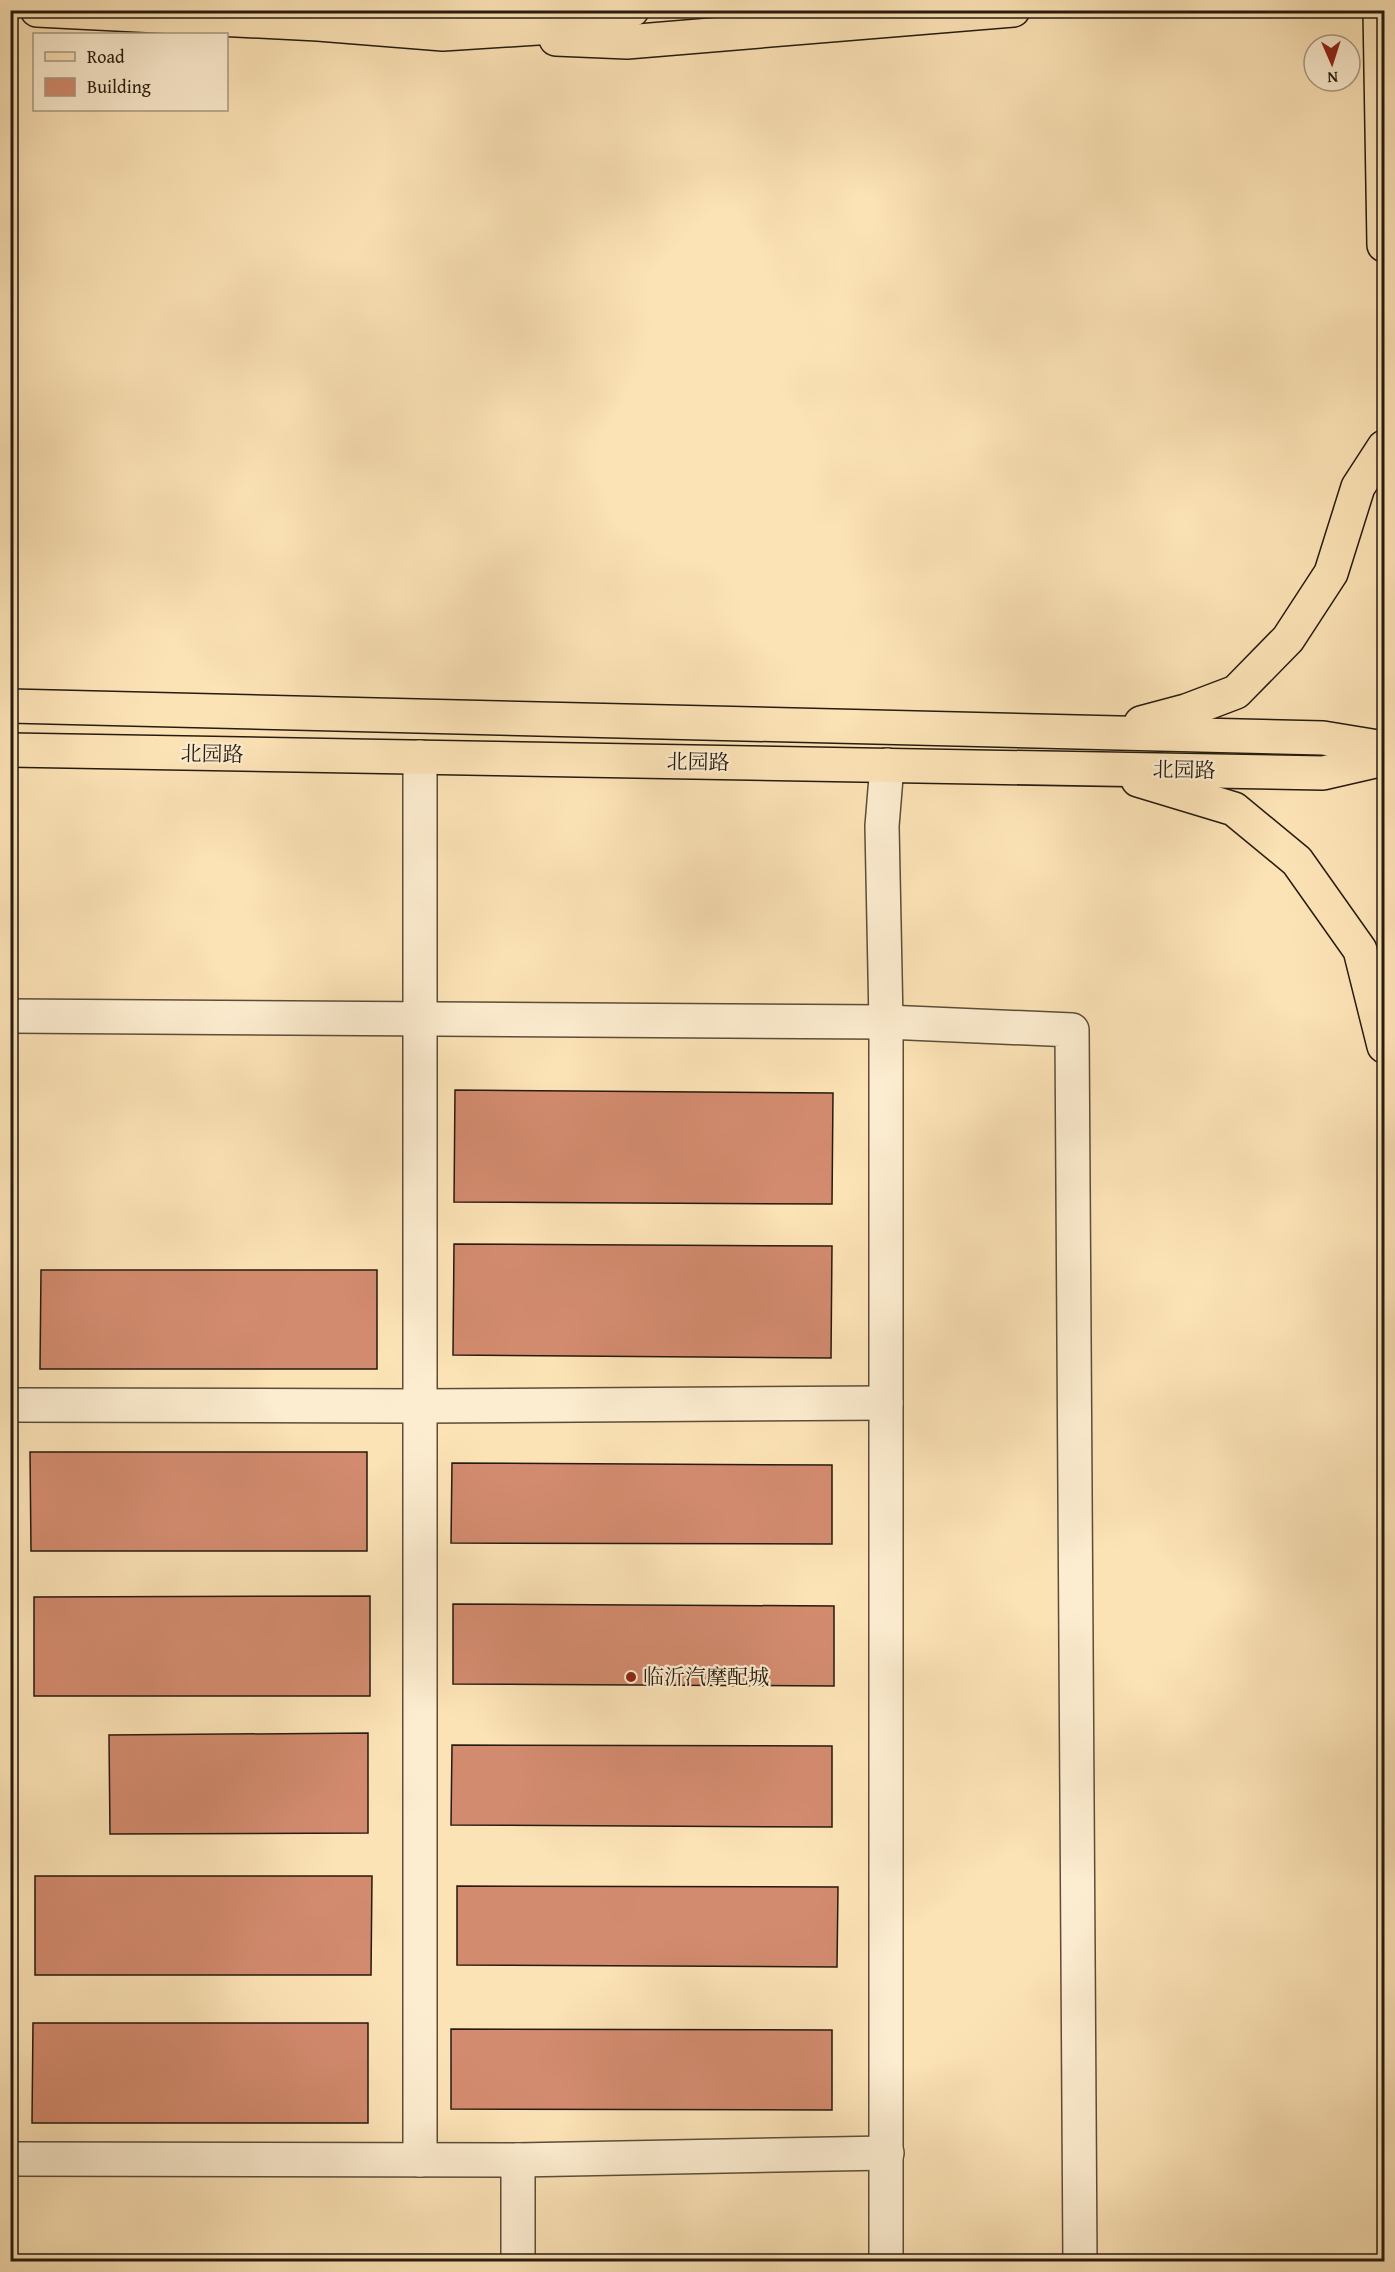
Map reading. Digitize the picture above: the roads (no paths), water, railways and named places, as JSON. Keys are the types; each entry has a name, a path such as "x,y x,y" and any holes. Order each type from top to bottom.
{"main road":[{"path":"37,10 318,24 443,34 627,42 1013,10"},
{"path":"443,34 553,27 632,10"},
{"path":"1353,10 1380,24 1384,245"},
{"path":"1105,733 1186,711 1236,692 1288,639 1331,573 1358,487 1384,447"},
{"name":"北园路","path":"10,706 1323,738 1384,748"},
{"name":"北园路","path":"10,750 1323,773 1384,759"},
{"path":"1099,769 1234,809 1297,861 1360,950 1384,1046"}],"lane":[{"path":"420,757 420,2160"},
{"path":"886,2262 886,1022 882,826 887,765"},
{"path":"10,1016 886,1022 1072,1030 1080,2262"},
{"path":"10,1404 420,1406 886,1402"},
{"path":"10,2159 518,2160 887,2153"},
{"path":"518,2160 518,2262"}],"place":[{"name":"临沂汽摩配城","path":"631,1677"}]}
